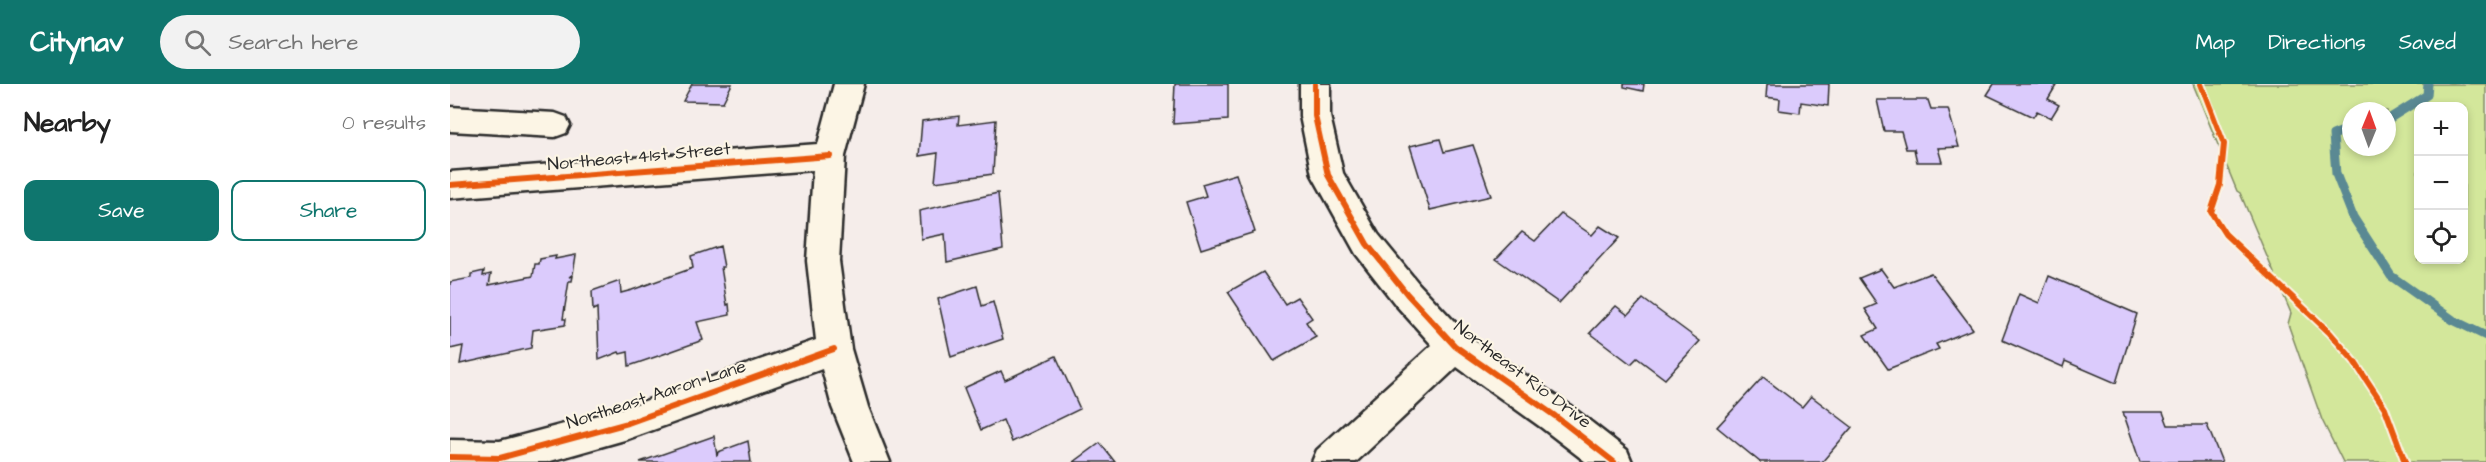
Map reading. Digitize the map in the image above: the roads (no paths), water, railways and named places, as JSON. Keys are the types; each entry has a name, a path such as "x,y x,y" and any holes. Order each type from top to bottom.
{"street":[{"path":"849,84 830,156 823,261 834,349 850,407 872,462"},
{"name":"Northeast Rio Drive","path":"1315,84 1315,116 1328,175 1367,244 1407,294 1455,346 1555,416 1614,462"},
{"path":"450,119 555,125"},
{"name":"Northeast 41st Street","path":"450,185 830,156"},
{"path":"1330,462 1455,346"},
{"name":"Northeast Aaron Lane","path":"450,457 500,458 628,423 834,349"}],"waterway":[{"path":"2396,114 2427,95 2428,84"},
{"path":"2342,132 2333,135 2336,174 2353,217 2391,276 2453,320 2486,336"}]}
